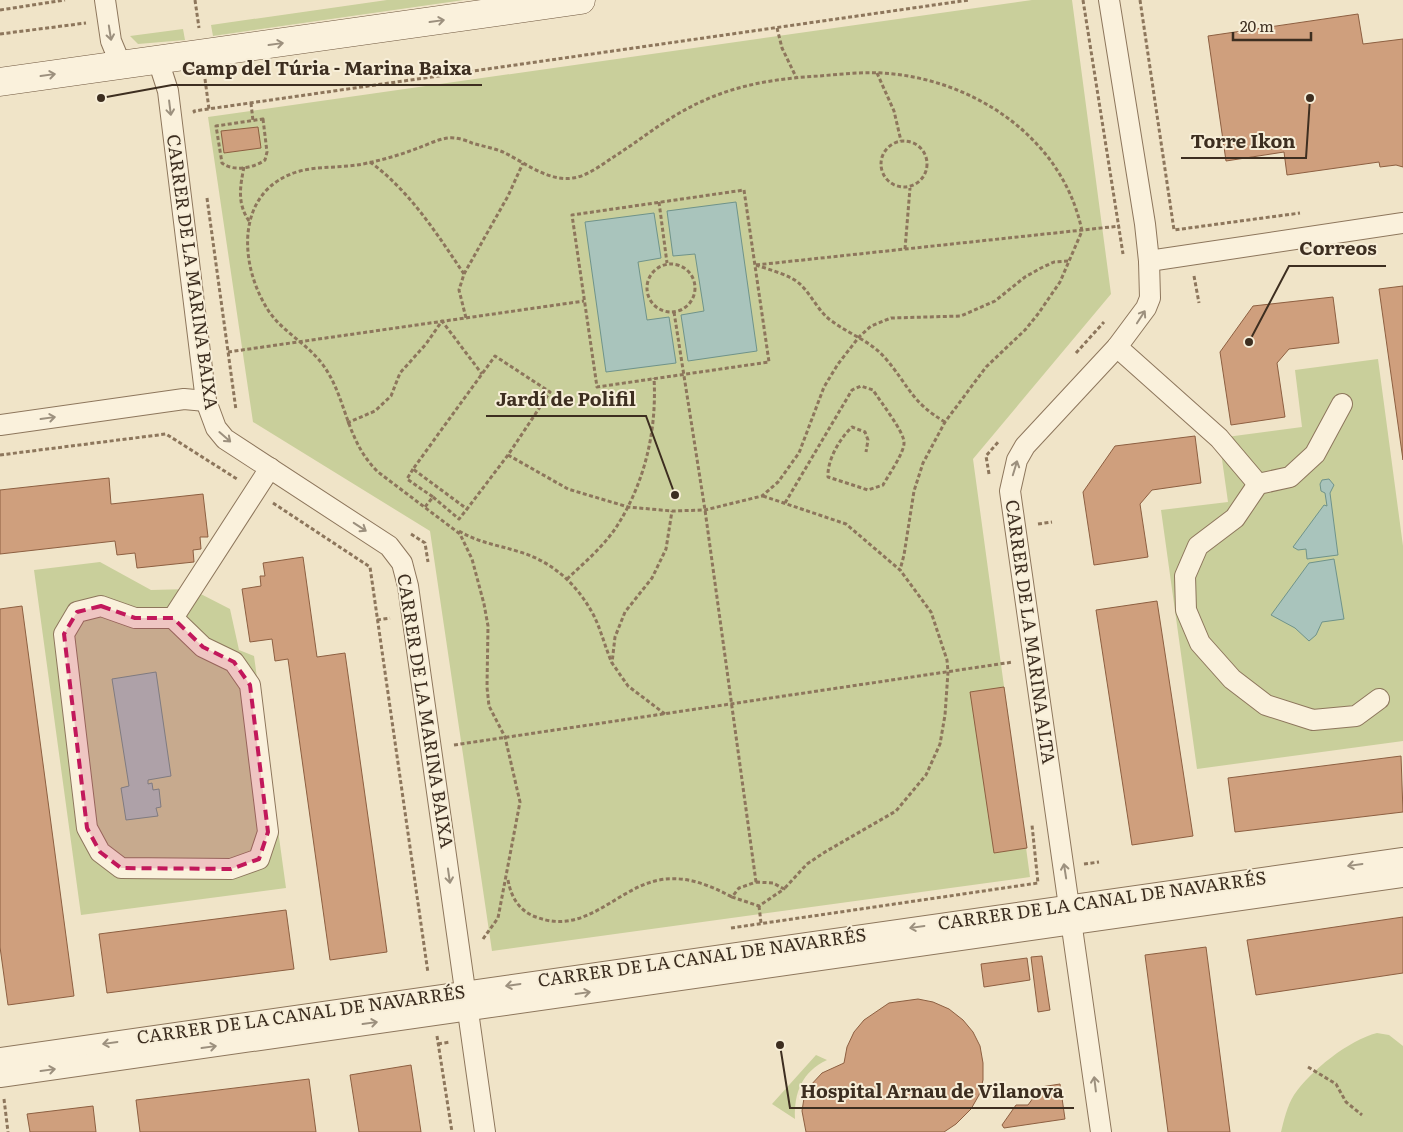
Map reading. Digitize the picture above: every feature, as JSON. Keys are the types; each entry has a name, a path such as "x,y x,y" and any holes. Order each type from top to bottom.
{"main road":[{"path":"0,82 581,0"}],"street":[{"path":"105,0 111,41 121,65"},
{"name":"CARRER DE LA MARINA ALTA","path":"1101,1132 1072,915 1010,491 1017,460 1025,446 1117,347 1146,308 1150,298 1149,261 1109,0"},
{"name":"CARRER DE LA MARINA BAIXA","path":"158,60 168,91 206,401 216,428 225,439 389,546 402,563 408,586 485,1132"},
{"path":"1149,261 1403,223"},
{"path":"1117,347 1219,438 1258,484"},
{"path":"0,425 184,399 206,401"},
{"path":"1342,404 1315,454 1290,477 1258,484 1236,518 1198,546 1185,576 1186,610 1200,643 1232,679 1266,705 1313,720 1356,716 1379,699"},
{"path":"173,618 270,468"},
{"path":"101,606 135,618 173,618 203,647 234,662 250,685 268,832 259,859 231,868 121,868 100,852 87,828 64,634 77,612 101,606"},
{"name":"CARRER DE LA CANAL DE NAVARRÉS","path":"1072,915 1403,858"},
{"name":"CARRER DE LA CANAL DE NAVARRÉS","path":"0,1058 467,1000 1072,915 1403,877"},
{"name":"CARRER DE LA CANAL DE NAVARRÉS","path":"0,1077 467,1000"}],"path":[{"path":"0,10 65,0"},
{"path":"196,120 194,110 969,0"},
{"path":"1083,0 1123,255"},
{"path":"1140,0 1174,230 1305,212"},
{"path":"0,34 87,23 86,15"},
{"path":"777,28 782,48 796,77"},
{"path":"877,73 894,112 901,141"},
{"path":"665,714 628,686 612,664 594,617 584,599 567,579 538,558 473,540 452,527 366,461 347,423 328,372 311,351 298,342 271,314 256,286 247,244 250,220 261,198 273,184 301,170 370,162 448,138 502,152 542,172 563,179 581,176 676,114 704,100 756,84 796,77 877,73 916,78 964,92 991,106 1013,120 1048,155 1073,201 1082,231 1060,282 1038,314 1025,330 986,367 945,422 923,463 914,491 907,541 900,570"},
{"path":"250,103 253,121"},
{"path":"263,119 265,160 256,165 232,168 222,163 216,126 253,121 263,119"},
{"path":"901,141 912,141 920,146 926,155 928,165 921,181 910,188 897,186 889,182 881,166 885,150 892,144 901,141"},
{"path":"370,162 386,174 418,209 464,274"},
{"path":"466,318 459,290 464,274 508,196 524,163"},
{"path":"244,167 240,198 244,213 250,220"},
{"path":"905,249 910,188"},
{"path":"744,190 756,265 769,362 597,387 572,215 744,190"},
{"path":"207,197 236,414"},
{"path":"659,202 668,263"},
{"path":"756,265 1118,226"},
{"path":"508,455 568,489 628,507 672,511 705,510 762,496 778,482 798,453 824,386 838,364 859,336 871,326 891,318 961,316 995,302 1025,277 1041,268 1054,262 1070,261"},
{"path":"668,263 683,266 693,277 696,284 693,300 682,310 674,312 658,308 648,295 649,279 660,266 668,263"},
{"path":"756,265 801,284 816,307 832,322 859,336 886,358 911,396 929,412 945,422"},
{"path":"200,356 584,301"},
{"path":"674,312 705,510 756,882"},
{"path":"1070,360 1109,316"},
{"path":"442,321 482,374"},
{"path":"347,423 375,411 391,396 400,373 426,344 442,321"},
{"path":"495,356 550,392 508,455 459,518 407,479 495,356"},
{"path":"567,579 590,558 616,527 628,507 645,464 652,433 655,407 654,378"},
{"path":"785,503 852,390 861,386 873,390 884,410 903,434 904,445 883,485 868,490 828,477 827,468 844,434 852,427 865,432 868,440 866,452"},
{"path":"0,455 166,434 370,567 428,977"},
{"path":"990,483 986,456 1006,434"},
{"path":"413,469 467,510"},
{"path":"759,906 784,888 795,875 819,856 896,812 926,775 940,744 945,715 948,672 943,647 931,612 900,570 846,524 762,496"},
{"path":"425,507 433,497"},
{"path":"612,664 615,637 625,612 652,578 666,549 672,511"},
{"path":"452,527 465,542 478,575 488,626 486,687 489,706 505,737 520,802 498,918 483,939"},
{"path":"409,533 425,543 428,563"},
{"path":"1012,652 1014,671"},
{"path":"454,744 1013,662"},
{"path":"453,735 456,754"},
{"path":"723,930 761,922 1038,883 1032,823"},
{"path":"507,877 511,894 520,907 532,916 560,924 597,911 643,886 659,880 690,880 709,885 732,897 759,906"},
{"path":"732,897 739,888 756,882 773,883 784,888"},
{"path":"759,906 761,922"},
{"path":"482,930 484,945"},
{"path":"437,1033 452,1132"},
{"path":"1308,1067 1336,1084 1346,1102 1362,1116"}],"highlighted area":[{"path":"101,606 135,618 173,618 203,647 234,662 250,685 268,832 259,859 231,869 121,868 100,852 87,828 64,634 77,612"}],"green space":[{"path":"387,0 464,0 213,36 211,25"},
{"path":"1032,0 1072,0 1111,294 973,459 1030,877 492,951 430,531 253,422 208,117"},
{"path":"183,29 185,40 138,44 130,36"},
{"path":"1378,359 1403,546 1403,741 1197,769 1161,510 1228,502 1219,438 1302,427 1295,370"},
{"path":"100,562 151,590 191,589 230,609 239,650 254,656 286,888 81,915 34,570"},
{"path":"1377,1033 1389,1035 1403,1046 1403,1132 1281,1132 1286,1113 1294,1095 1310,1076 1343,1049 1354,1042"},
{"path":"816,1055 827,1060 811,1070 801,1084 796,1100 795,1119 772,1104"}],"water":[{"path":"736,202 757,351 688,361 681,315 704,311 695,254 673,256 667,211"},
{"path":"654,213 661,258 638,262 647,320 669,317 676,363 606,372 585,222"},
{"path":"1329,479 1334,485 1330,493 1338,555 1307,559 1306,549 1298,550 1293,547 1324,505 1327,506 1325,493 1321,491 1320,484 1322,480"},
{"path":"1334,559 1344,619 1322,622 1316,635 1309,641 1295,628 1271,615 1309,563"},
{"path":"156,672 171,776 148,780 148,784 152,783 153,790 159,789 161,807 156,808 158,816 126,820 121,788 129,786 112,679"}],"building":[{"path":"1358,14 1363,44 1403,39 1403,167 1396,165 1380,167 1379,162 1287,175 1284,152 1226,161 1208,36"},
{"path":"258,127 261,148 224,153 221,131"},
{"path":"1403,286 1403,460 1379,289"},
{"path":"1333,297 1339,343 1289,349 1277,363 1285,417 1231,425 1220,352 1253,306"},
{"path":"1195,436 1201,483 1152,490 1140,504 1148,557 1094,565 1083,492 1115,446"},
{"path":"109,478 111,504 203,494 208,537 200,537 201,549 193,550 194,562 137,568 135,553 117,555 115,541 0,554 0,490"},
{"path":"303,557 317,657 345,653 387,952 330,960 288,659 275,661 272,639 250,642 242,589 261,586 260,576 265,576 263,563"},
{"path":"1157,601 1193,836 1132,845 1096,610"},
{"path":"22,606 74,996 8,1005 0,947 0,609"},
{"path":"1004,687 1027,848 994,853 970,692"},
{"path":"1401,756 1403,812 1235,832 1228,778"},
{"path":"286,910 294,969 107,993 99,934"},
{"path":"1403,917 1403,973 1256,995 1247,940"},
{"path":"1206,947 1230,1132 1168,1132 1145,955"},
{"path":"1042,956 1050,1010 1038,1012 1031,957"},
{"path":"1027,958 1030,980 984,987 981,964"},
{"path":"918,999 933,1002 949,1009 963,1020 973,1032 980,1046 983,1080 979,1095 971,1109 956,1124 944,1132 806,1132 802,1111 804,1098 809,1087 822,1073 844,1063 847,1047 854,1032 864,1020 889,1003"},
{"path":"411,1065 421,1132 359,1132 350,1075"},
{"path":"309,1079 316,1132 140,1132 136,1100"},
{"path":"1060,1084 1065,1119 1004,1128 1002,1125 1016,1105 1028,1105 1041,1087"},
{"path":"93,1106 96,1132 30,1132 27,1114"}],"place":[{"name":"Camp del Túria - Marina Baixa","path":"101,98"},
{"name":"Torre Ikon","path":"1310,98"},
{"name":"Correos","path":"1249,342"},
{"name":"Jardí de Polifil","path":"675,495"},
{"name":"Hospital Arnau de Vilanova","path":"780,1045"}]}
